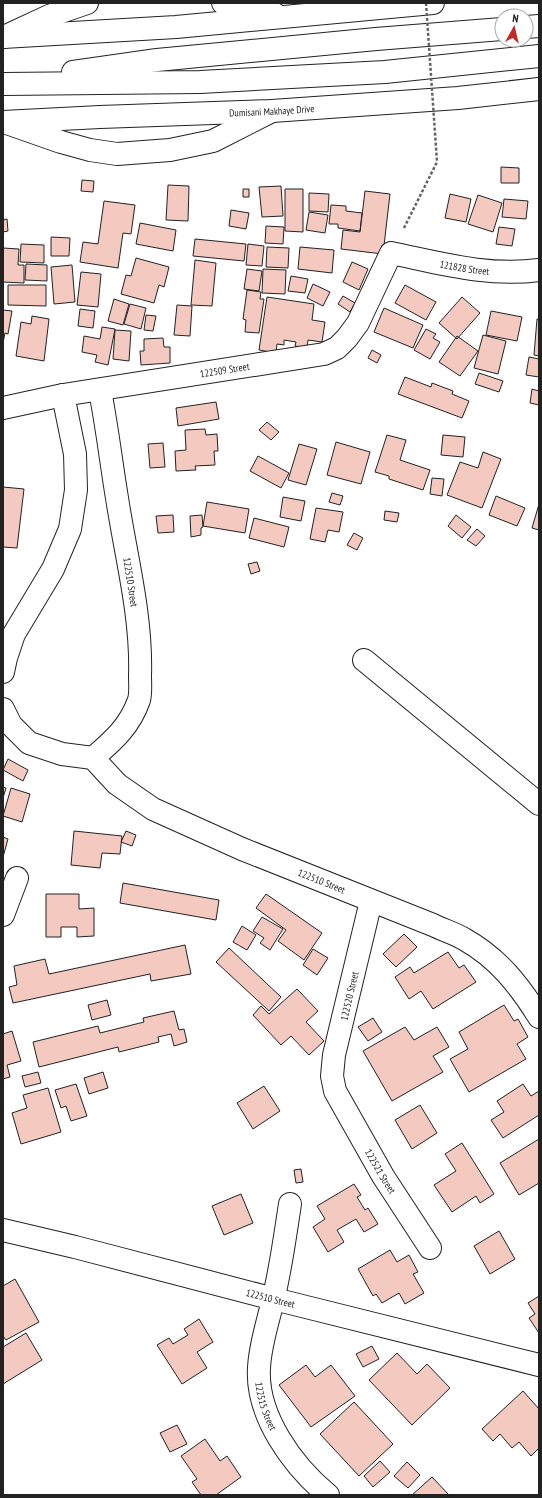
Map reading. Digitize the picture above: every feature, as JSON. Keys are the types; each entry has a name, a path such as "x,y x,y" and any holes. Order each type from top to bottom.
{"street":[{"path":"3,37 49,16 88,3"},
{"path":"223,3 250,10 287,16"},
{"path":"3,37 169,27 433,3"},
{"path":"3,83 158,60 376,39 494,30"},
{"path":"3,83 200,82 385,72 539,56"},
{"name":"Dumisani Makhaye Drive","path":"4,122 272,111 413,101 539,89"},
{"path":"4,122 82,148 117,154 170,150 212,142 272,111"},
{"name":"121828 Street","path":"391,253 474,270 504,273 539,270"},
{"name":"122509 Street","path":"3,408 63,395 100,391 324,354 337,348 347,338 358,323 391,253"},
{"name":"122510 Street","path":"100,391 108,431 116,497 134,600 140,657 139,698 131,717 117,737 92,758 117,784 153,809 242,850 371,900 464,939 487,953 509,974 539,1017"},
{"path":"3,672 14,634 52,569 70,528 76,490 75,454 63,395"},
{"path":"364,660 539,804"},
{"path":"3,710 10,726 29,743 62,754 92,758"},
{"path":"3,915 17,878"},
{"name":"122520 Street","path":"335,1091 332,1076 334,1055 371,900"},
{"name":"122521 Street","path":"335,1091 383,1176 430,1248"},
{"path":"274,1299 290,1204"},
{"name":"122510 Street","path":"3,1230 539,1365"},
{"name":"122515 Street","path":"274,1299 263,1341 258,1369 260,1397 272,1425 288,1451 314,1483 328,1495"}],"path":[{"path":"391,253 437,162 426,3"}],"building":[{"path":"501,167 519,168 519,183 501,183"},
{"path":"82,180 94,181 93,192 81,191"},
{"path":"168,185 189,186 188,221 166,220"},
{"path":"281,186 283,216 262,217 259,187"},
{"path":"243,189 249,189 249,197 243,197"},
{"path":"285,189 303,189 303,232 285,231"},
{"path":"365,191 390,194 383,254 341,249 343,230 360,232"},
{"path":"309,193 329,194 328,212 309,211"},
{"path":"450,194 471,199 466,222 445,218"},
{"path":"478,195 502,203 493,232 468,224"},
{"path":"504,199 528,201 526,219 502,217"},
{"path":"104,201 135,205 131,234 123,233 118,268 80,262 83,242 98,244"},
{"path":"331,205 346,206 346,211 362,213 360,231 338,228 338,224 329,224"},
{"path":"231,210 249,213 246,229 229,226"},
{"path":"309,212 328,215 325,233 306,230"},
{"path":"7,219 8,231 3,232 3,220"},
{"path":"140,223 176,230 173,251 136,244"},
{"path":"266,226 284,227 283,244 265,243"},
{"path":"499,227 515,229 512,246 496,244"},
{"path":"51,237 70,238 69,256 51,256"},
{"path":"195,239 246,244 244,261 193,256"},
{"path":"21,244 44,245 44,263 20,262"},
{"path":"248,244 264,246 262,266 246,265"},
{"path":"267,247 289,248 288,268 266,267"},
{"path":"300,247 334,250 332,273 298,269"},
{"path":"3,248 19,249 18,265 24,265 24,283 3,282"},
{"path":"136,258 169,267 164,287 159,285 154,303 121,294 126,275 131,276"},
{"path":"195,260 216,263 212,306 191,305"},
{"path":"352,262 368,269 359,290 343,282"},
{"path":"26,264 47,265 47,281 25,280"},
{"path":"72,265 75,302 54,304 51,267"},
{"path":"247,269 262,271 259,291 244,289"},
{"path":"263,269 286,270 285,294 262,293"},
{"path":"81,272 101,274 98,307 77,305"},
{"path":"291,276 308,279 305,293 288,291"},
{"path":"313,284 330,292 323,306 307,298"},
{"path":"8,285 46,285 46,306 8,305"},
{"path":"405,285 436,302 426,320 395,303"},
{"path":"247,290 261,292 260,299 264,299 259,333 245,332 246,320 243,319"},
{"path":"343,296 355,303 350,312 338,304"},
{"path":"267,297 314,304 312,320 325,322 322,342 308,340 307,348 295,346 296,342 284,340 284,345 277,344 276,353 259,350"},
{"path":"462,297 480,313 457,339 439,323"},
{"path":"114,299 129,304 123,325 108,321"},
{"path":"130,304 146,308 141,329 124,324"},
{"path":"177,305 192,306 190,336 174,335"},
{"path":"384,308 423,325 413,348 374,332"},
{"path":"80,309 95,311 93,328 78,326"},
{"path":"3,310 12,311 8,334 5,333 3,343"},
{"path":"491,311 522,317 517,341 486,335"},
{"path":"146,315 156,316 153,331 144,330"},
{"path":"32,316 49,319 44,361 16,356 21,322 31,324"},
{"path":"537,319 539,319 539,356 534,355"},
{"path":"102,327 115,329 108,365 95,362 97,355 82,352 84,336 100,339"},
{"path":"426,329 436,334 433,338 440,342 430,359 414,350"},
{"path":"115,330 131,331 129,361 113,359"},
{"path":"483,335 506,341 498,374 474,368"},
{"path":"457,336 478,351 460,376 439,362"},
{"path":"163,338 164,347 170,347 170,363 141,365 140,351 144,351 144,339"},
{"path":"372,350 381,355 377,363 368,358"},
{"path":"529,357 539,359 539,377 526,375"},
{"path":"479,373 503,381 499,392 475,384"},
{"path":"405,377 431,387 432,383 453,391 452,394 469,401 462,418 398,394"},
{"path":"532,389 539,391 539,405 530,403"},
{"path":"216,402 219,419 178,426 176,408"},
{"path":"267,422 279,432 271,440 259,430"},
{"path":"205,429 206,435 217,434 218,451 214,451 215,465 195,466 196,470 176,471 175,451 186,450 185,430"},
{"path":"387,435 406,440 400,460 430,470 423,490 389,479 389,476 375,472"},
{"path":"443,435 465,437 463,457 441,455"},
{"path":"336,442 370,452 361,484 327,475"},
{"path":"163,443 165,467 150,468 148,444"},
{"path":"299,444 317,449 306,485 288,480"},
{"path":"483,452 501,459 482,508 447,495 460,462 478,468"},
{"path":"258,456 289,473 281,488 250,471"},
{"path":"432,478 444,479 442,496 430,494"},
{"path":"3,487 24,489 17,548 3,547"},
{"path":"332,493 343,496 340,505 329,502"},
{"path":"496,496 525,508 517,526 489,515"},
{"path":"283,497 305,501 301,521 280,517"},
{"path":"207,502 249,509 245,533 203,526"},
{"path":"539,504 539,530 532,528"},
{"path":"316,508 343,512 339,532 328,530 325,542 310,539"},
{"path":"385,511 399,513 397,522 384,520"},
{"path":"173,515 174,532 158,533 156,516"},
{"path":"202,515 203,527 201,528 201,535 191,537 190,516"},
{"path":"456,515 471,527 462,538 448,526"},
{"path":"254,518 289,527 284,547 249,538"},
{"path":"477,529 485,536 476,546 467,540"},
{"path":"354,533 363,538 357,550 347,545"},
{"path":"257,562 260,571 251,574 248,564"},
{"path":"8,759 28,770 23,781 3,770"},
{"path":"3,787 6,788 3,798"},
{"path":"11,788 30,794 22,822 3,816"},
{"path":"74,831 122,836 120,854 102,853 100,868 71,865"},
{"path":"126,831 136,835 132,846 121,842"},
{"path":"3,837 8,839 3,857"},
{"path":"123,883 219,900 216,920 120,903"},
{"path":"46,894 79,894 79,909 94,908 94,936 77,937 77,927 61,927 61,937 46,937"},
{"path":"266,894 322,933 304,960 278,941 286,930 256,908"},
{"path":"262,917 283,929 270,950 260,943 264,938 253,931"},
{"path":"242,926 256,935 247,950 233,942"},
{"path":"404,934 417,947 396,967 383,954"},
{"path":"185,945 191,974 151,981 150,974 13,1003 9,987 17,985 14,966 45,959 49,974"},
{"path":"229,948 281,997 269,1011 216,962"},
{"path":"313,949 328,958 317,975 303,965"},
{"path":"448,952 459,968 464,965 476,982 433,1009 421,991 409,999 395,977 410,967 414,973"},
{"path":"297,989 318,1011 306,1022 324,1041 309,1055 291,1036 281,1045 253,1015 261,1006 269,1014"},
{"path":"107,1000 111,1015 92,1020 88,1005"},
{"path":"504,1005 514,1021 518,1019 528,1037 517,1044 526,1059 469,1092 450,1059 468,1049 459,1032"},
{"path":"174,1011 179,1030 184,1029 187,1042 174,1046 171,1034 158,1037 159,1042 119,1052 118,1047 39,1067 33,1042 98,1026 100,1033 144,1022 143,1018"},
{"path":"373,1018 382,1032 368,1041 358,1027"},
{"path":"405,1027 414,1040 437,1027 449,1047 433,1056 443,1072 392,1101 363,1051"},
{"path":"12,1031 21,1061 7,1065 10,1077 3,1079 3,1034"},
{"path":"38,1072 41,1083 25,1087 22,1076"},
{"path":"103,1072 108,1088 89,1094 84,1078"},
{"path":"76,1084 87,1116 71,1121 66,1106 61,1108 55,1090"},
{"path":"523,1084 531,1096 539,1091 539,1115 503,1138 491,1120 504,1112 497,1101"},
{"path":"264,1086 280,1111 253,1129 237,1103"},
{"path":"48,1088 61,1132 21,1144 12,1113 27,1108 23,1095"},
{"path":"420,1105 437,1133 412,1149 395,1120"},
{"path":"539,1139 539,1183 519,1195 500,1163"},
{"path":"462,1143 494,1194 480,1203 476,1196 452,1212 434,1185 456,1171 445,1154"},
{"path":"301,1169 303,1182 296,1183 294,1170"},
{"path":"354,1184 361,1195 357,1197 365,1210 368,1208 378,1224 364,1232 356,1219 337,1230 344,1242 328,1252 313,1227 325,1219 317,1206"},
{"path":"241,1194 253,1223 224,1235 212,1206"},
{"path":"499,1231 515,1259 490,1274 474,1246"},
{"path":"390,1250 397,1262 409,1255 418,1272 413,1274 424,1293 405,1304 399,1293 382,1303 376,1294 373,1296 358,1269"},
{"path":"15,1279 39,1322 6,1340 3,1336 3,1286"},
{"path":"539,1296 539,1333 529,1318 535,1314 528,1303"},
{"path":"199,1319 213,1342 197,1352 207,1368 182,1384 157,1345 169,1338 173,1344 188,1335 184,1329"},
{"path":"26,1333 42,1360 3,1384 3,1347"},
{"path":"372,1346 379,1359 363,1367 356,1354"},
{"path":"397,1353 417,1374 427,1364 450,1388 412,1425 369,1380"},
{"path":"306,1365 315,1377 331,1365 355,1396 311,1427 279,1385"},
{"path":"523,1391 539,1409 539,1448 531,1456 519,1442 512,1448 500,1434 493,1441 482,1429"},
{"path":"354,1402 393,1444 359,1476 320,1434"},
{"path":"177,1425 187,1444 170,1452 160,1433"},
{"path":"205,1439 220,1461 227,1456 241,1477 216,1495 201,1495 192,1482 197,1479 181,1456"},
{"path":"380,1461 390,1472 373,1487 364,1476"},
{"path":"407,1462 420,1475 408,1488 394,1476"},
{"path":"432,1477 449,1495 412,1495"}]}
